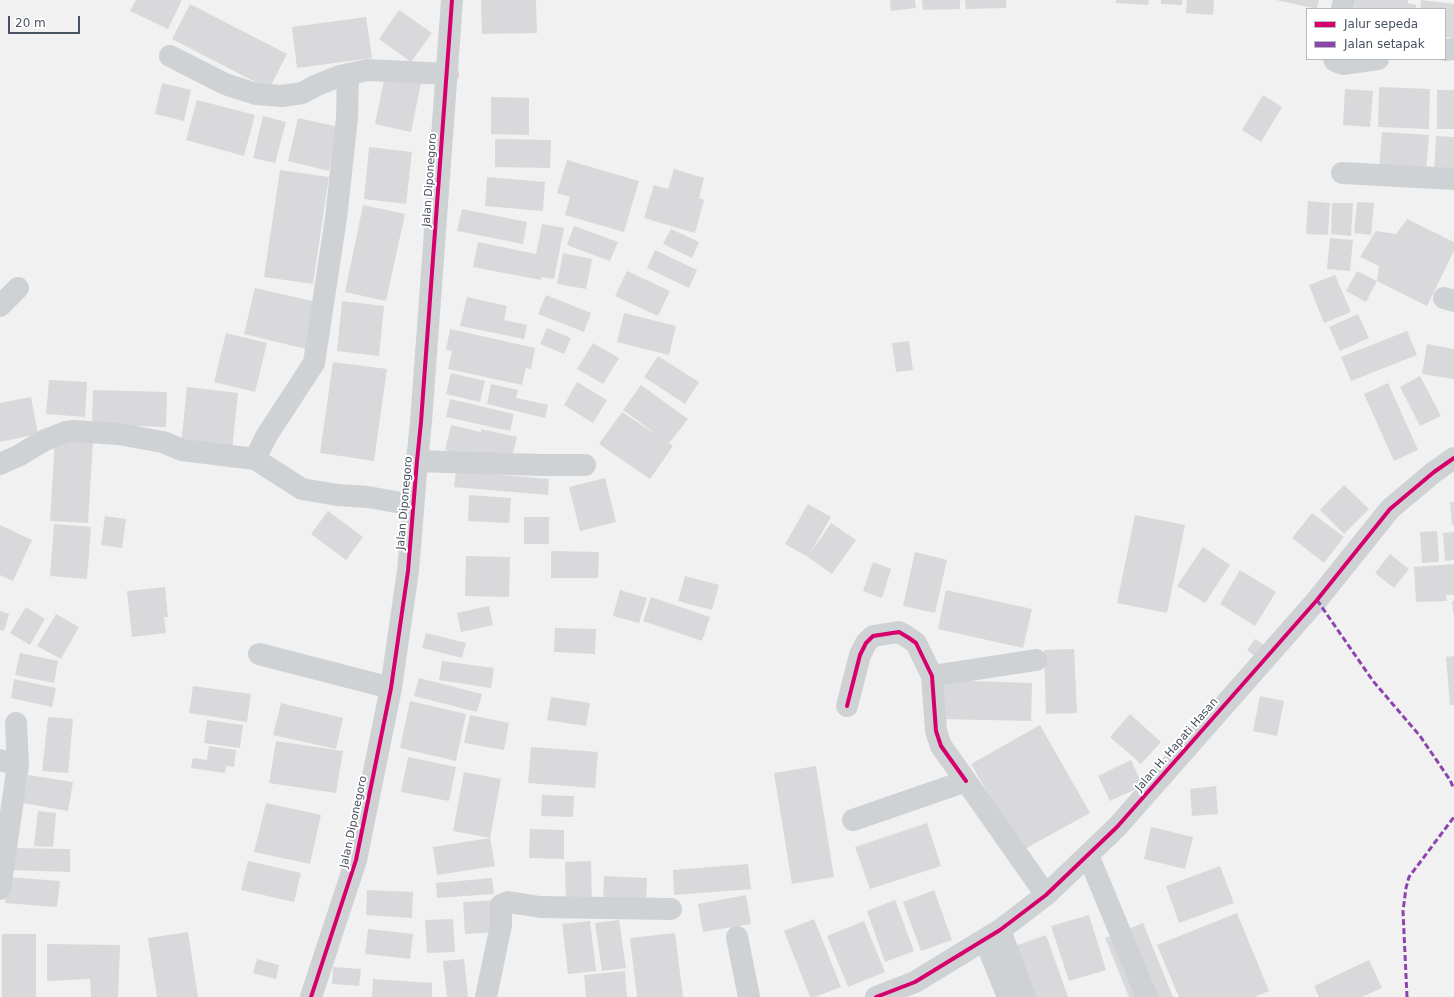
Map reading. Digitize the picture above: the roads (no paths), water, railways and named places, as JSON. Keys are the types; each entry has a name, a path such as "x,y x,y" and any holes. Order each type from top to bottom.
{"street":[{"name":"Jalan Diponegoro","path":"311,997 356,860 391,688 408,571 417,461 422,422 448,74 452,0"},
{"path":"170,56 225,84 256,94 282,96 302,93 317,85 348,74 368,70 448,74"},
{"path":"1334,60 1343,64 1371,60"},
{"path":"255,458 314,363 336,218 347,118 348,74"},
{"path":"1342,173 1454,179"},
{"path":"0,306 18,288"},
{"path":"0,464 18,456 45,440 72,431 118,434 163,442 182,450 255,458 302,490 336,495 368,497 413,505"},
{"name":"Jalan H. Hapati Hasan","path":"876,997 915,982 992,935 1046,895 1117,827 1317,600 1390,509 1434,472 1454,458"},
{"path":"417,461 585,465"},
{"path":"847,706 860,655 866,643 873,636 900,632 916,643 932,676 936,731 941,746 1046,895"},
{"path":"259,654 391,688"},
{"path":"932,676 1036,660"},
{"path":"0,889 9,762 16,723"},
{"path":"853,820 966,781"},
{"path":"1088,855 1147,997"},
{"path":"486,997 501,925 501,905 508,902 540,907 671,909"},
{"path":"992,935 1008,997"},
{"path":"992,935 1025,997"},
{"path":"737,937 749,997"}]}
